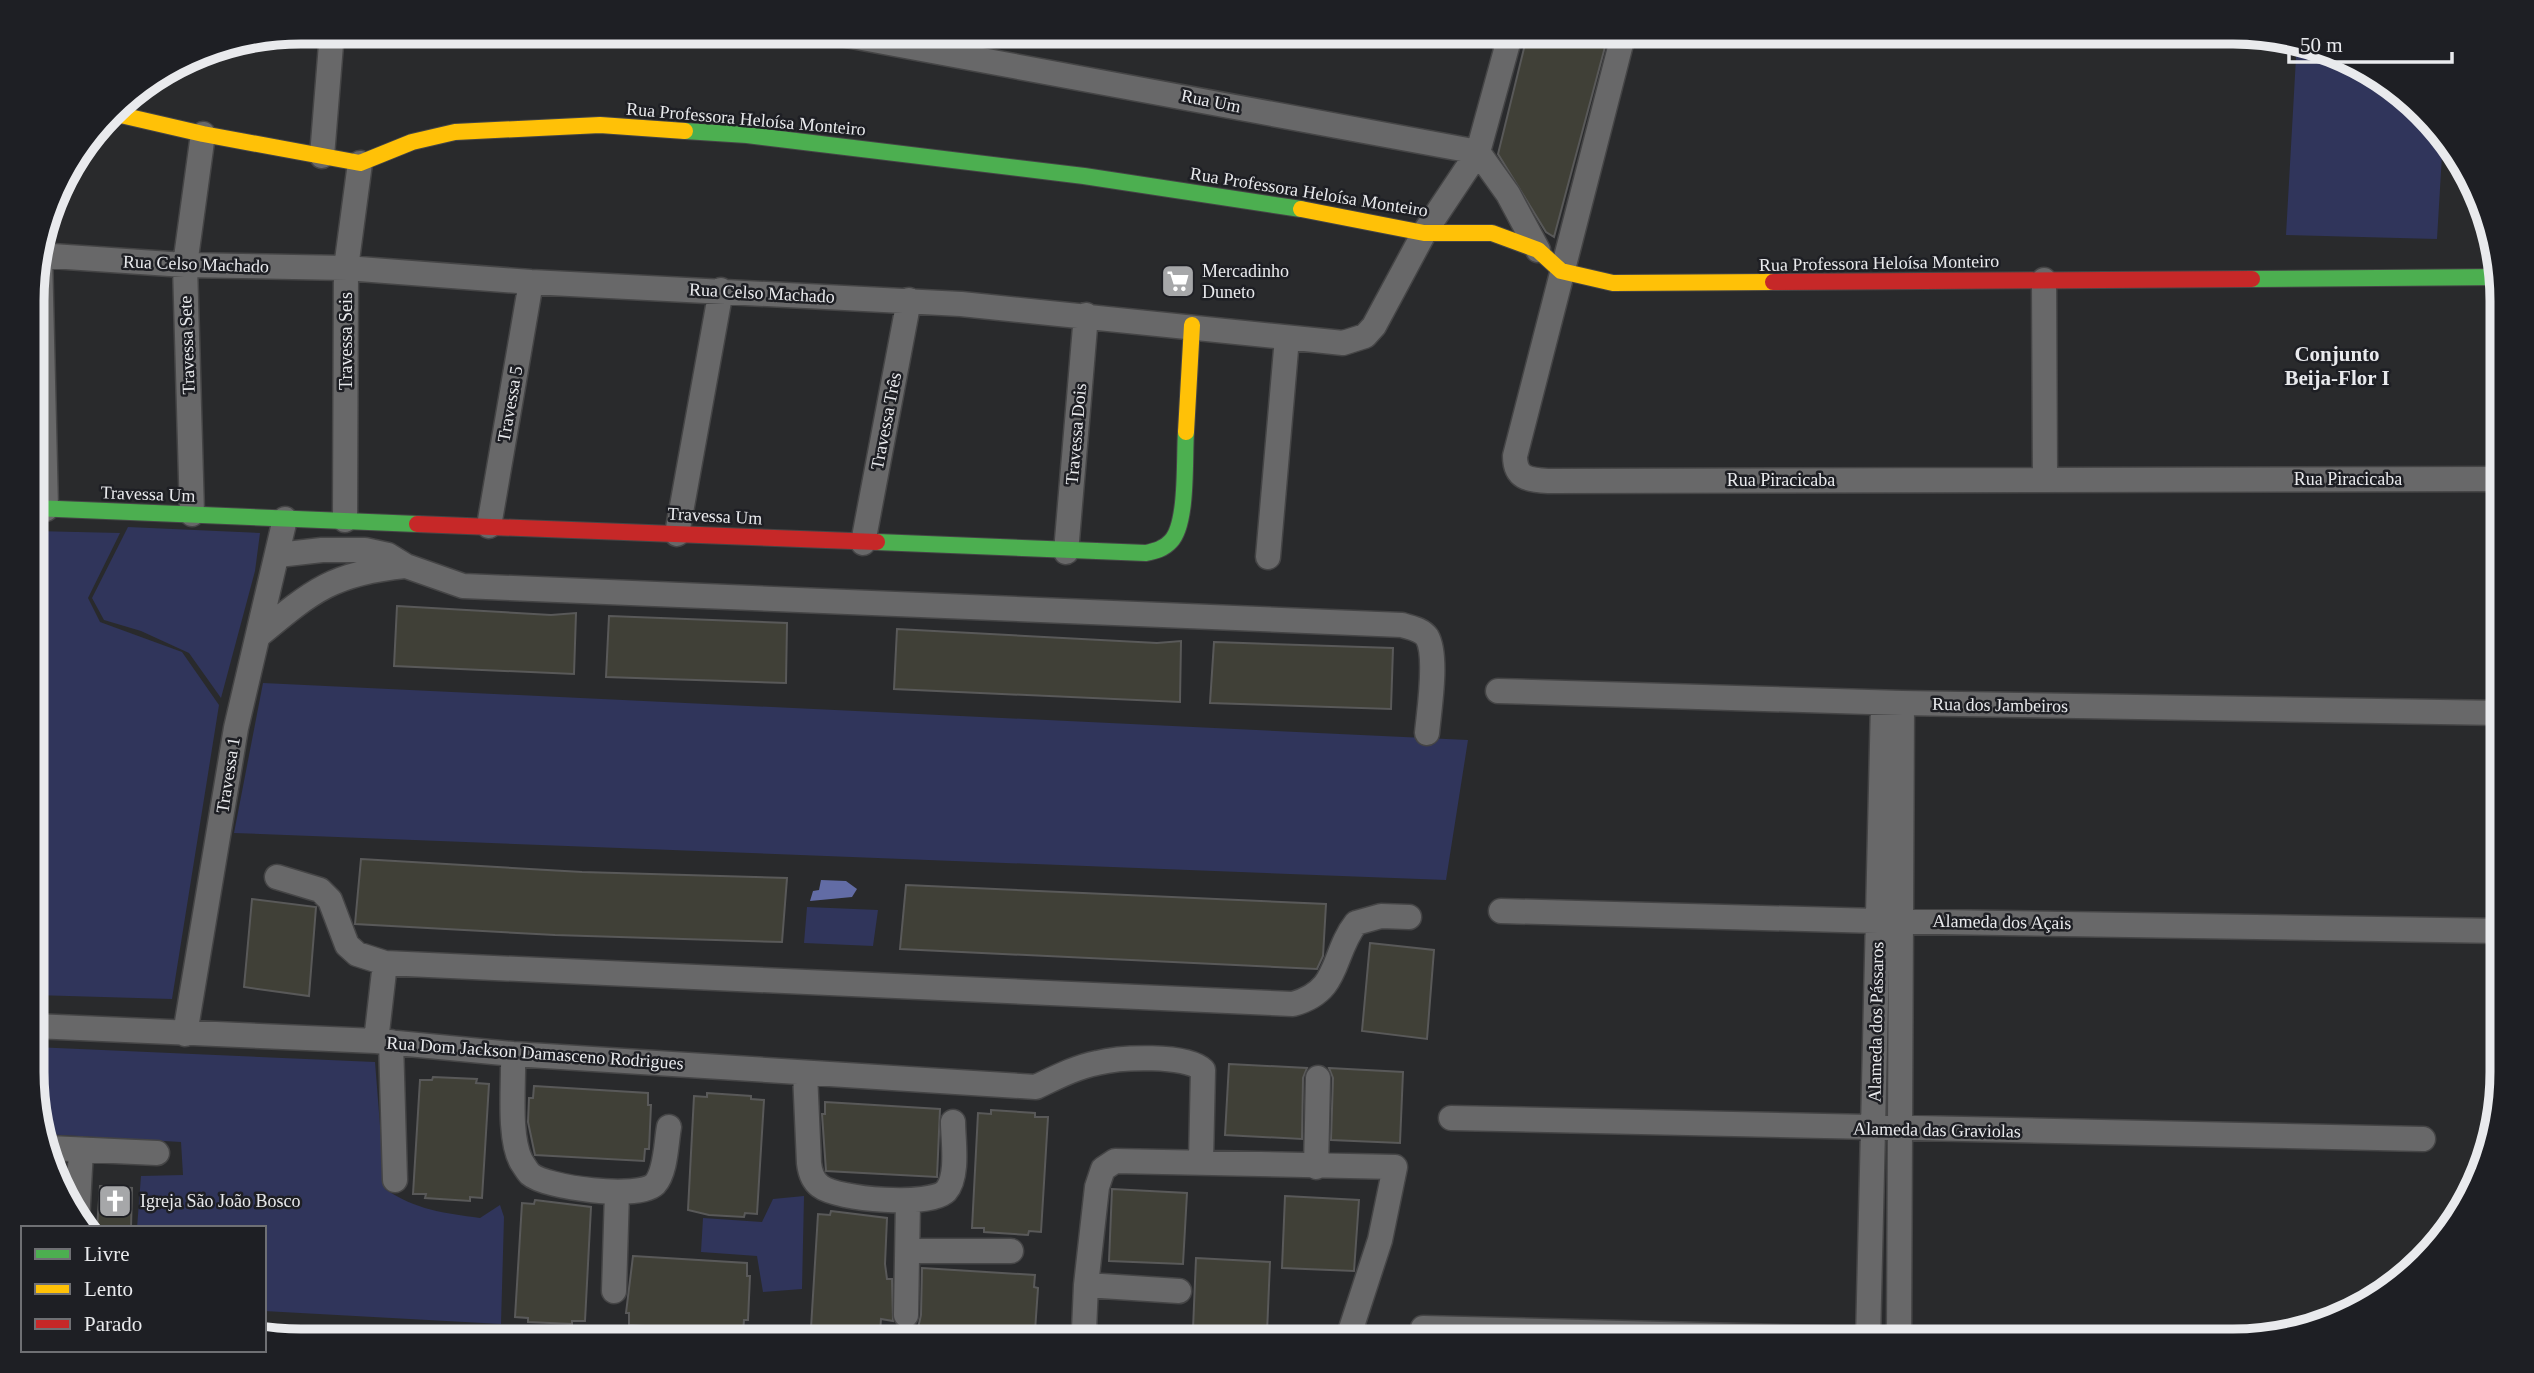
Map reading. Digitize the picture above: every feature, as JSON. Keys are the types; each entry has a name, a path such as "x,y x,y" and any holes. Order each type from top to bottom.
{"street":[{"path":"322,156 331,44"},
{"name":"Rua Um","path":"895,44 1478,152"},
{"name":"Rua Celso Machado","path":"48,256 185,265 346,268 531,282 909,300 1192,325 1343,343 1365,336 1374,326 1424,233 1478,152 1508,44"},
{"name":"Rua Piracicaba","path":"1622,44 1514,456 1516,471 1527,479 2490,479"},
{"path":"123,115 203,134 360,163"},
{"name":"Rua Professora Heloísa Monteiro","path":"360,163 412,142 455,132 600,125 676,128 1084,176 1274,204 1424,233 1492,233 1538,250 1561,271 1600,281 1644,284 2489,277"},
{"name":"Travessa Sete","path":"192,514 185,265 203,134"},
{"path":"1478,152 1508,194 1538,250"},
{"name":"Travessa Seis","path":"345,520 346,268 360,163"},
{"path":"2043,280 2045,479"},
{"name":"Travessa 5","path":"489,526 531,282"},
{"path":"677,534 721,290"},
{"name":"Travessa Três","path":"863,543 909,300"},
{"name":"Travessa Dois","path":"1066,552 1086,315"},
{"name":"Travessa Um","path":"44,509 1066,552 1160,551 1171,544 1177,534 1192,325"},
{"path":"1268,557 1287,338"},
{"name":"Travessa 1","path":"186,1034 236,728 285,519"},
{"path":"278,555 322,550 365,550 388,555 406,566 463,586 1402,625 1419,630 1427,638 1432,654 1427,733"},
{"path":"258,636 303,599 327,584 365,570 406,566"},
{"name":"Rua dos Jambeiros","path":"1498,691 1893,703 2490,713"},
{"name":"Alameda dos Pássaros","path":"1893,703 1902,921 1899,1329"},
{"name":"Alameda dos Pássaros","path":"1868,1329 1877,921 1893,703"},
{"path":"277,877 320,890 330,900 347,945 357,954 385,963 1293,1004 1309,999 1325,987 1356,923 1381,916 1409,917"},
{"name":"Alameda dos Açais","path":"1501,911 1877,921 2490,931"},
{"path":"385,963 384,1042 395,1180"},
{"name":"Rua Dom Jackson Damasceno Rodrigues","path":"44,1027 384,1042 513,1054 1036,1087 1097,1062 1139,1059 1191,1061 1203,1070 1201,1161"},
{"path":"513,1054 515,1146 521,1162 531,1174 554,1184 617,1192 645,1190 655,1184 669,1127"},
{"path":"805,1073 811,1176 821,1188 852,1196 908,1200 937,1198 947,1189 952,1179 953,1122"},
{"path":"1316,1167 1318,1078"},
{"name":"Alameda das Graviolas","path":"1451,1118 2423,1139"},
{"path":"55,1148 157,1153"},
{"path":"78,1201 81,1150"},
{"path":"1084,1329 1097,1187 1103,1169 1115,1161 1201,1161 1316,1167 1395,1167 1380,1240 1351,1329"},
{"path":"614,1291 617,1192"},
{"path":"906,1315 908,1200"},
{"path":"908,1251 1011,1251"},
{"path":"1086,1285 1180,1291"},
{"path":"1423,1328 1460,1329"}],"shaded area":[{"path":"2296,52 2332,63 2376,87 2415,119 2442,151 2437,239 2286,235"},
{"path":"128,527 260,533 255,571 221,698 189,653 141,631 104,620 92,598"},
{"path":"44,531 120,533 88,598 100,622 182,652 219,705 172,999 44,995"},
{"path":"263,683 1468,740 1446,880 234,833"},
{"path":"821,880 846,881 857,889 852,897 810,901 813,891 819,890"},
{"path":"807,907 878,910 873,946 804,943"},
{"path":"44,1047 375,1062 385,1189 419,1206 480,1218 500,1205 504,1217 501,1324 266,1311 266,1226 137,1226 141,1176 183,1175 181,1142 52,1134 44,1089"},
{"path":"804,1196 802,1289 763,1292 757,1256 701,1252 703,1218 762,1222 773,1199"}],"building":[{"path":"1525,44 1606,44 1554,237 1546,232 1498,154"},
{"path":"397,606 551,615 576,613 574,674 394,666"},
{"path":"609,616 787,623 786,683 606,677"},
{"path":"897,629 1157,643 1181,641 1180,702 894,689"},
{"path":"1214,642 1393,648 1391,709 1210,703"},
{"path":"361,859 582,872 787,878 782,942 555,935 355,924"},
{"path":"906,885 1326,904 1323,956 1317,969 900,949"},
{"path":"252,899 316,907 309,996 244,987"},
{"path":"1370,943 1434,950 1427,1039 1362,1031"},
{"path":"1229,1064 1307,1068 1303,1078 1302,1139 1225,1135"},
{"path":"1329,1068 1403,1072 1400,1143 1331,1140 1333,1078"},
{"path":"433,1077 477,1079 476,1083 489,1084 482,1198 470,1197 470,1201 425,1198 426,1194 413,1194 420,1080 432,1080"},
{"path":"534,1086 648,1093 648,1105 651,1105 649,1149 645,1149 644,1161 535,1155 528,1122 529,1098 533,1098"},
{"path":"707,1093 751,1096 751,1099 764,1100 757,1214 745,1213 744,1217 709,1215 688,1210 694,1096 707,1097"},
{"path":"825,1102 940,1109 937,1177 826,1171 822,1114 825,1114"},
{"path":"991,1110 1035,1113 1035,1117 1048,1117 1041,1232 1029,1231 1028,1235 984,1232 984,1228 972,1228 978,1113 991,1114"},
{"path":"100,1186 132,1188 131,1226 97,1226"},
{"path":"1112,1189 1187,1193 1183,1264 1109,1261"},
{"path":"1285,1196 1359,1200 1354,1271 1282,1268"},
{"path":"535,1200 591,1207 585,1321 572,1321 572,1324 528,1322 528,1318 515,1317 522,1203 534,1204"},
{"path":"831,1211 887,1218 885,1264 887,1279 892,1279 893,1321 881,1319 880,1329 811,1328 818,1214 830,1215"},
{"path":"633,1256 747,1263 747,1276 750,1276 748,1320 744,1320 743,1329 629,1325 629,1313 626,1313"},
{"path":"1196,1258 1270,1262 1267,1329 1193,1329"},
{"path":"922,1268 1035,1275 1034,1287 1038,1288 1035,1329 918,1329 921,1315"}],"traffic: fast":[{"path":"685,131 747,135 1084,176 1301,209"},
{"path":"2252,279 2489,277"},
{"path":"877,542 1146,553 1156,550 1171,541 1180,520 1186,432"},
{"path":"44,508 417,524"}],"traffic: slow":[{"path":"123,115 203,134 360,163 412,142 455,132 600,125 685,131"},
{"path":"1301,209 1424,233 1492,233 1538,250 1561,271 1613,283 1773,282"},
{"path":"1186,432 1192,325"}],"traffic: jam":[{"path":"1773,282 2252,279"},
{"path":"417,524 877,542"}],"place":[{"name":"Mercadinho Duneto","path":"1178,281"},
{"name":"Igreja São João Bosco","path":"115,1201"}],"district":[{"name":"Conjunto Beija-Flor I","path":"2337,366"}]}
